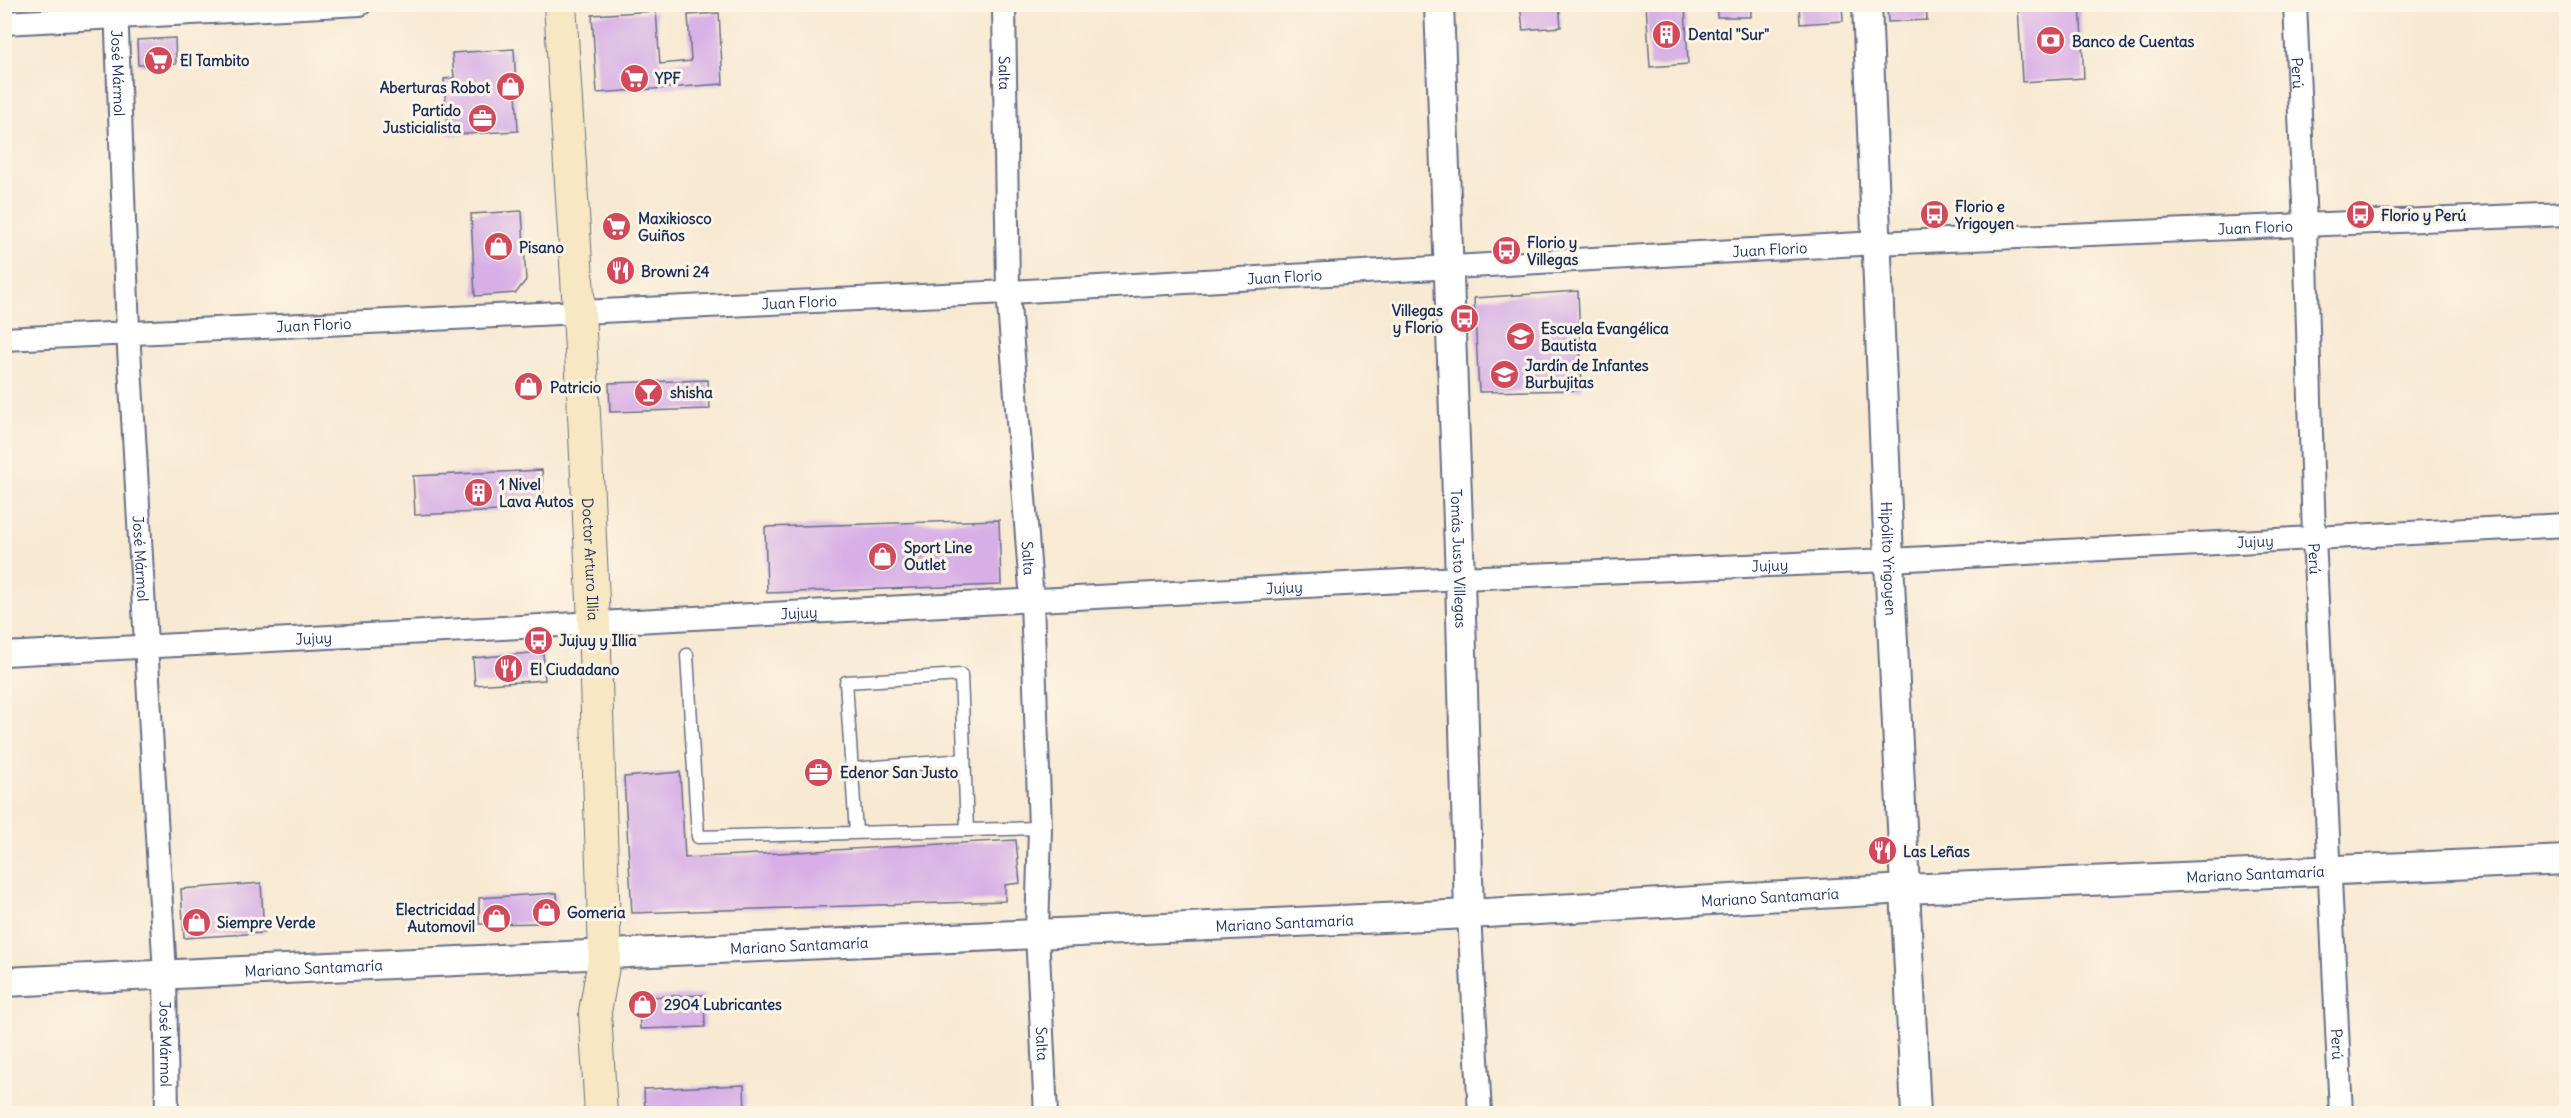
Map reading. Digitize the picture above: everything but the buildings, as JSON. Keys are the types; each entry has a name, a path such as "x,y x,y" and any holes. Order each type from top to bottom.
{"main road":[{"name":"Doctor Arturo Illia","path":"560,4 579,311 594,621 605,955 595,1012 601,1113"}],"street":[{"path":"4,23 116,11 360,4"},
{"name":"Salta","path":"1004,4 1008,292 1032,601 1040,828 1037,933 1046,1113"},
{"name":"Tomás Justo Villegas","path":"1439,4 1460,578 1469,914 1480,1113"},
{"name":"Hipólito Yrigoyen","path":"1867,4 1889,560 1916,1113"},
{"name":"Perú","path":"2295,4 2305,225 2314,537 2341,1113"},
{"name":"José Mármol","path":"116,11 128,331 165,974 167,1113"},
{"name":"Juan Florio","path":"4,339 128,331 1008,292 1876,243 2566,214"},
{"name":"Jujuy","path":"4,654 594,621 1460,578 1889,560 2566,525"},
{"name":"Mariano Santamaría","path":"4,982 1469,914 1906,889 2566,860"}],"lane":[{"path":"687,655 698,837 1040,828"},
{"path":"856,833 846,682 961,675 967,830"},
{"path":"852,769 964,760"}],"place":[{"name":"Dental \"Sur\"","path":"1667,34"},
{"name":"Banco de Cuentas","path":"2051,41"},
{"name":"El Tambito","path":"159,60"},
{"name":"YPF","path":"634,78"},
{"name":"Aberturas Robot","path":"511,87"},
{"name":"Partido Justicialista","path":"482,119"},
{"name":"Florio e Yrigoyen","path":"1934,215"},
{"name":"Florio y Perú","path":"2360,215"},
{"name":"Maxikiosco Guiños","path":"617,227"},
{"name":"Pisano","path":"498,247"},
{"name":"Florio y Villegas","path":"1506,251"},
{"name":"Browni 24","path":"620,271"},
{"name":"Villegas y Florio","path":"1464,319"},
{"name":"Escuela Evangélica Bautista","path":"1520,337"},
{"name":"Jardín de Infantes Burbujitas","path":"1504,374"},
{"name":"Patricio","path":"529,387"},
{"name":"shisha","path":"649,392"},
{"name":"1 Nivel Lava Autos","path":"478,493"},
{"name":"Sport Line Outlet","path":"883,556"},
{"name":"Jujuy y Illia","path":"538,640"},
{"name":"El Ciudadano","path":"509,669"},
{"name":"Edenor San Justo","path":"819,772"},
{"name":"Las Leñas","path":"1882,851"},
{"name":"Gomeria","path":"546,912"},
{"name":"Electricidad Automovil","path":"496,918"},
{"name":"Siempre Verde","path":"196,922"},
{"name":"2904 Lubricantes","path":"643,1004"}]}
